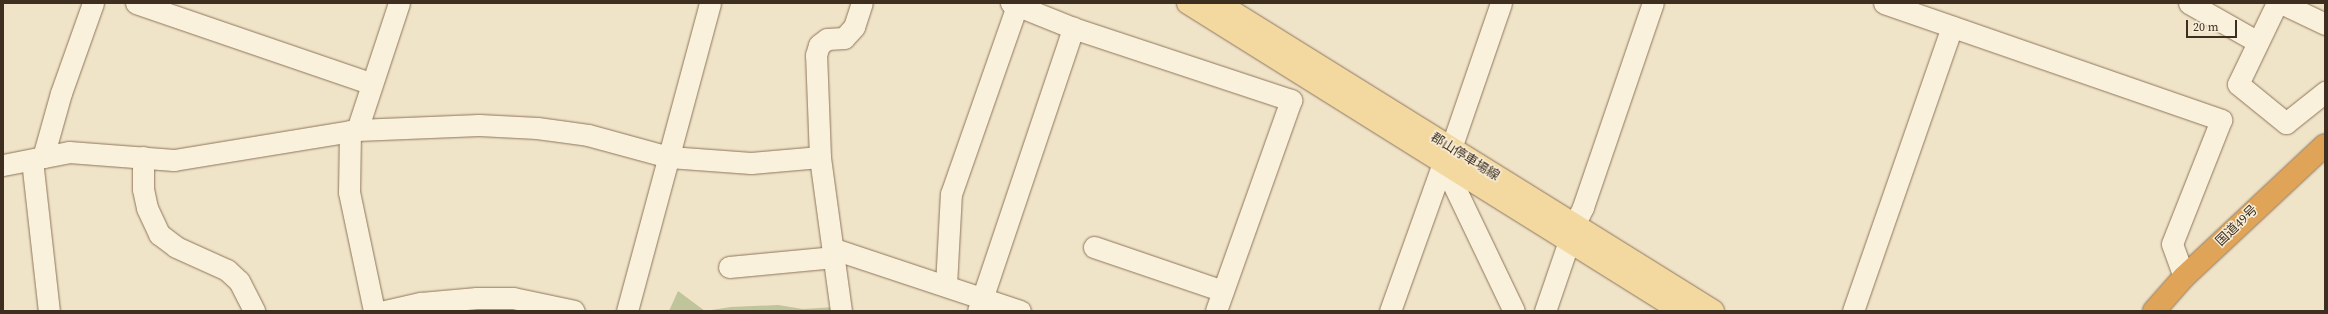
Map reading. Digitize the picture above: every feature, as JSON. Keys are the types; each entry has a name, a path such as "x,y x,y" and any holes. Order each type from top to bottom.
{"highway":[{"name":"国道49号","path":"2154,311 2184,277 2271,193 2325,145"}],"main road":[{"name":"郡山停車場線","path":"1188,3 1447,155 1572,233 1713,311"},
{"name":"郡山停車場線","path":"1218,3 1447,155"},
{"name":"郡山停車場線","path":"1572,233 1682,311"}],"street":[{"path":"49,311 37,159 93,3"},
{"path":"136,3 370,83"},
{"path":"374,311 349,192 353,130 399,3"},
{"path":"627,311 710,3"},
{"path":"841,311 835,253 820,157 816,55 818,45 827,39 844,38 854,27 862,3"},
{"path":"1390,311 1501,3"},
{"path":"1545,311 1572,233 1583,207 1653,3"},
{"path":"1884,3 2221,120 2172,244 2184,277"},
{"path":"2189,3 2258,42"},
{"path":"2277,3 2238,84 2286,124 2325,92"},
{"path":"2281,3 2325,24"},
{"path":"946,284 951,194 1015,4 1073,28 1291,100 1216,311"},
{"path":"1853,311 1952,27"},
{"path":"980,304 1073,28"},
{"path":"3,166 70,152 174,160 353,130 479,125 537,128 588,135 669,157 751,163 820,157"},
{"path":"1447,155 1514,311"},
{"path":"143,157 146,202 159,234 176,247 227,270 239,281 254,311"},
{"path":"1094,247 1223,291"},
{"path":"730,267 835,253 946,284 980,304 1020,311"},
{"path":"385,311 421,303 477,298 513,298 574,311"}],"green space":[{"path":"678,291 705,311 669,311"},
{"path":"474,304 507,308 522,310 474,311"},
{"path":"778,305 803,309 835,307 835,311 705,311 731,307"}]}
